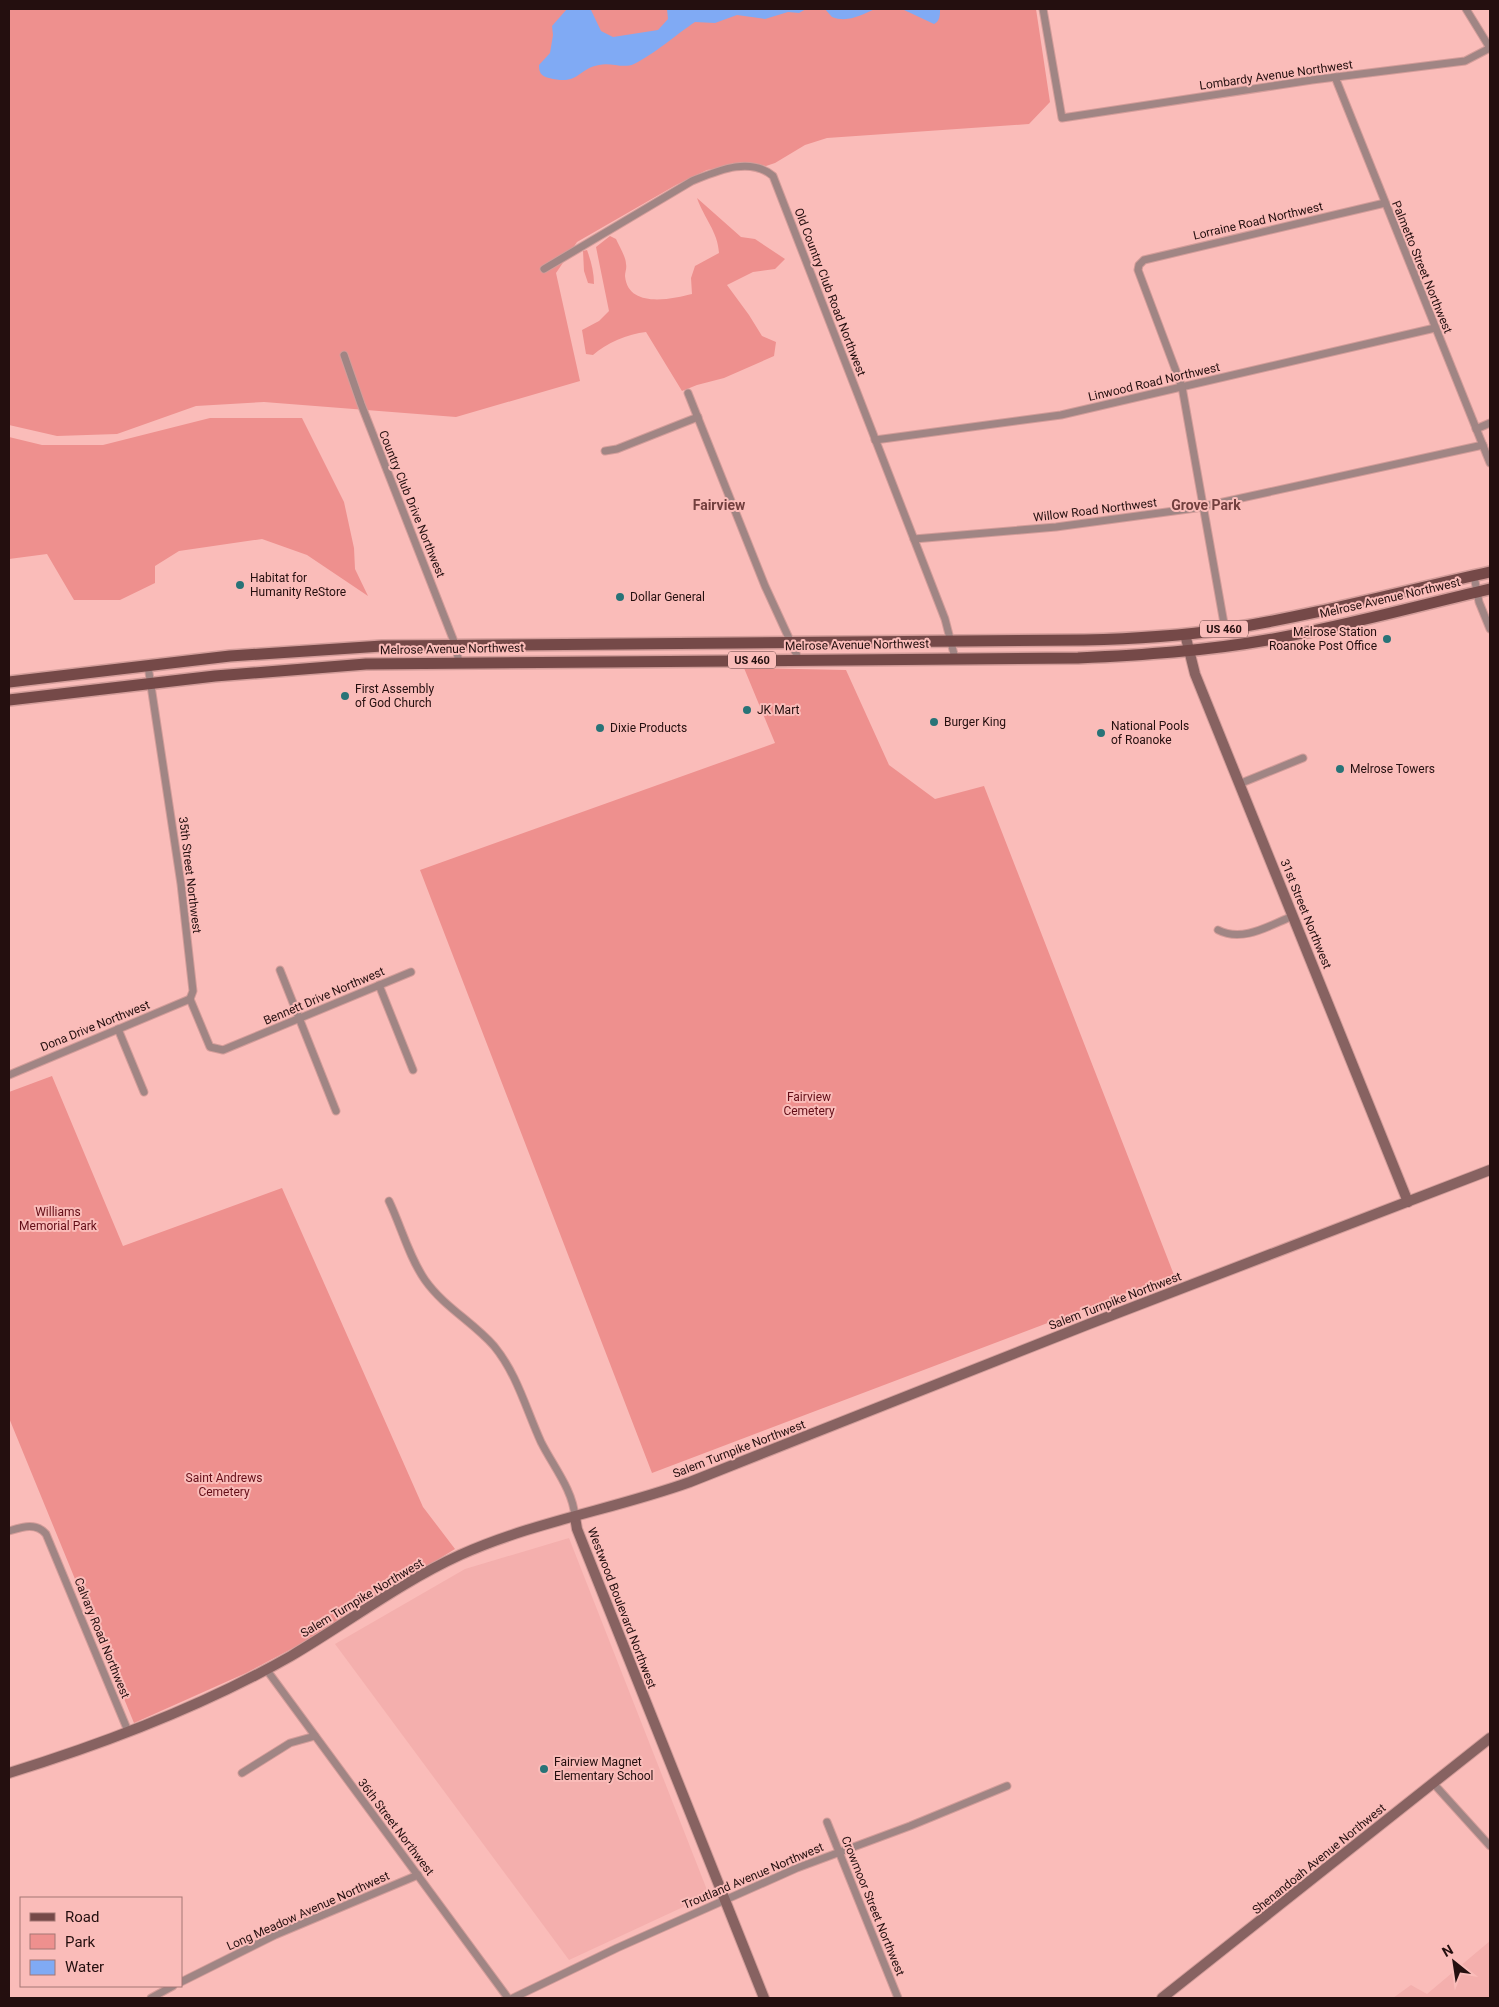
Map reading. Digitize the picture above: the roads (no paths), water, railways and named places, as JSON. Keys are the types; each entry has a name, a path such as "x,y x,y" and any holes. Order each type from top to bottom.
{"main road":[{"name":"Melrose Avenue Northwest","path":"9,682 318,649 455,644 1084,640 1185,634 1288,618 1490,572"},
{"name":"Melrose Avenue Northwest","path":"9,700 151,683 322,666 459,662 1078,658 1188,651 1294,634 1490,589"}],"street":[{"name":"Lombardy Avenue Northwest","path":"1043,9 1062,118 1465,60 1490,48"},
{"path":"1466,9 1490,48"},
{"name":"Palmetto Street Northwest","path":"1335,78 1490,463"},
{"name":"Old Country Club Road Northwest","path":"544,269 692,181 736,167 755,167 767,171 776,180 914,539 951,641 955,658"},
{"name":"Lorraine Road Northwest","path":"1182,387 1138,270 1139,265 1144,260 1385,203"},
{"name":"Linwood Road Northwest","path":"875,440 1045,418 1435,328"},
{"name":"Country Club Drive Northwest","path":"344,355 360,404 455,644 459,662"},
{"path":"1182,387 1225,629"},
{"path":"688,393 798,660"},
{"path":"605,451 617,449 698,417"},
{"path":"1476,429 1490,423"},
{"name":"Willow Road Northwest","path":"914,539 1056,527 1202,507 1483,445"},
{"path":"1474,576 1477,592 1490,629"},
{"name":"31st Street Northwest","path":"1185,634 1195,674 1408,1202"},
{"name":"35th Street Northwest","path":"148,666 181,884 193,991 190,999 210,1048 220,1050 245,1041"},
{"path":"1240,784 1303,758"},
{"path":"1218,930 1235,935 1249,934 1293,916"},
{"path":"280,970 336,1112"},
{"name":"Bennett Drive Northwest","path":"245,1041 411,972"},
{"path":"379,985 413,1070"},
{"name":"Dona Drive Northwest","path":"9,1075 190,999"},
{"path":"118,1030 144,1092"},
{"name":"Salem Turnpike Northwest","path":"9,1774 53,1760 128,1731 266,1669 430,1570 460,1555 514,1534 652,1496 690,1482 1089,1324 1490,1170"},
{"name":"Westwood Boulevard Northwest","path":"389,1200 425,1280 446,1304 482,1334 506,1362 517,1382 540,1440 572,1498 581,1538 764,1998"},
{"name":"Calvary Road Northwest","path":"9,1531 22,1527 38,1528 46,1534 128,1731"},
{"name":"36th Street Northwest","path":"266,1669 508,1998"},
{"path":"242,1772 290,1743 315,1736"},
{"name":"Shenandoah Avenue Northwest","path":"1162,1998 1490,1738"},
{"path":"1433,1783 1490,1846"},
{"name":"Troutland Avenue Northwest","path":"513,1998 724,1900 1006,1786"},
{"name":"Crowmoor Street Northwest","path":"827,1822 898,1998"},
{"name":"Long Meadow Avenue Northwest","path":"182,1982 275,1935 418,1875"},
{"path":"151,1998 171,1987"}],"water":[{"path":"567,9 591,10 601,31 613,37 658,30 668,19 667,9 806,9 799,13 788,12 765,19 737,15 715,23 695,22 657,50 634,64 626,66 599,65 572,78 559,80 542,75 539,65 550,53 553,35 552,26"},
{"path":"825,9 875,9 854,18 838,19 832,17"},
{"path":"902,9 940,9 940,16 934,24"}],"place":[{"name":"Habitat for Humanity ReStore","path":"240,585"},
{"name":"Dollar General","path":"620,597"},
{"name":"Melrose Station Roanoke Post Office","path":"1387,639"},
{"name":"First Assembly of God Church","path":"345,696"},
{"name":"JK Mart","path":"747,710"},
{"name":"Burger King","path":"934,722"},
{"name":"Dixie Products","path":"600,728"},
{"name":"National Pools of Roanoke","path":"1101,733"},
{"name":"Melrose Towers","path":"1340,769"},
{"name":"Fairview Magnet Elementary School","path":"544,1769"}],"district":[{"name":"Fairview","path":"719,505"},
{"name":"Grove Park","path":"1206,505"}],"park label":[{"name":"Fairview Cemetery","path":"809,1104"},
{"name":"Williams Memorial Park","path":"58,1219"},
{"name":"Saint Andrews Cemetery","path":"224,1485"}]}
